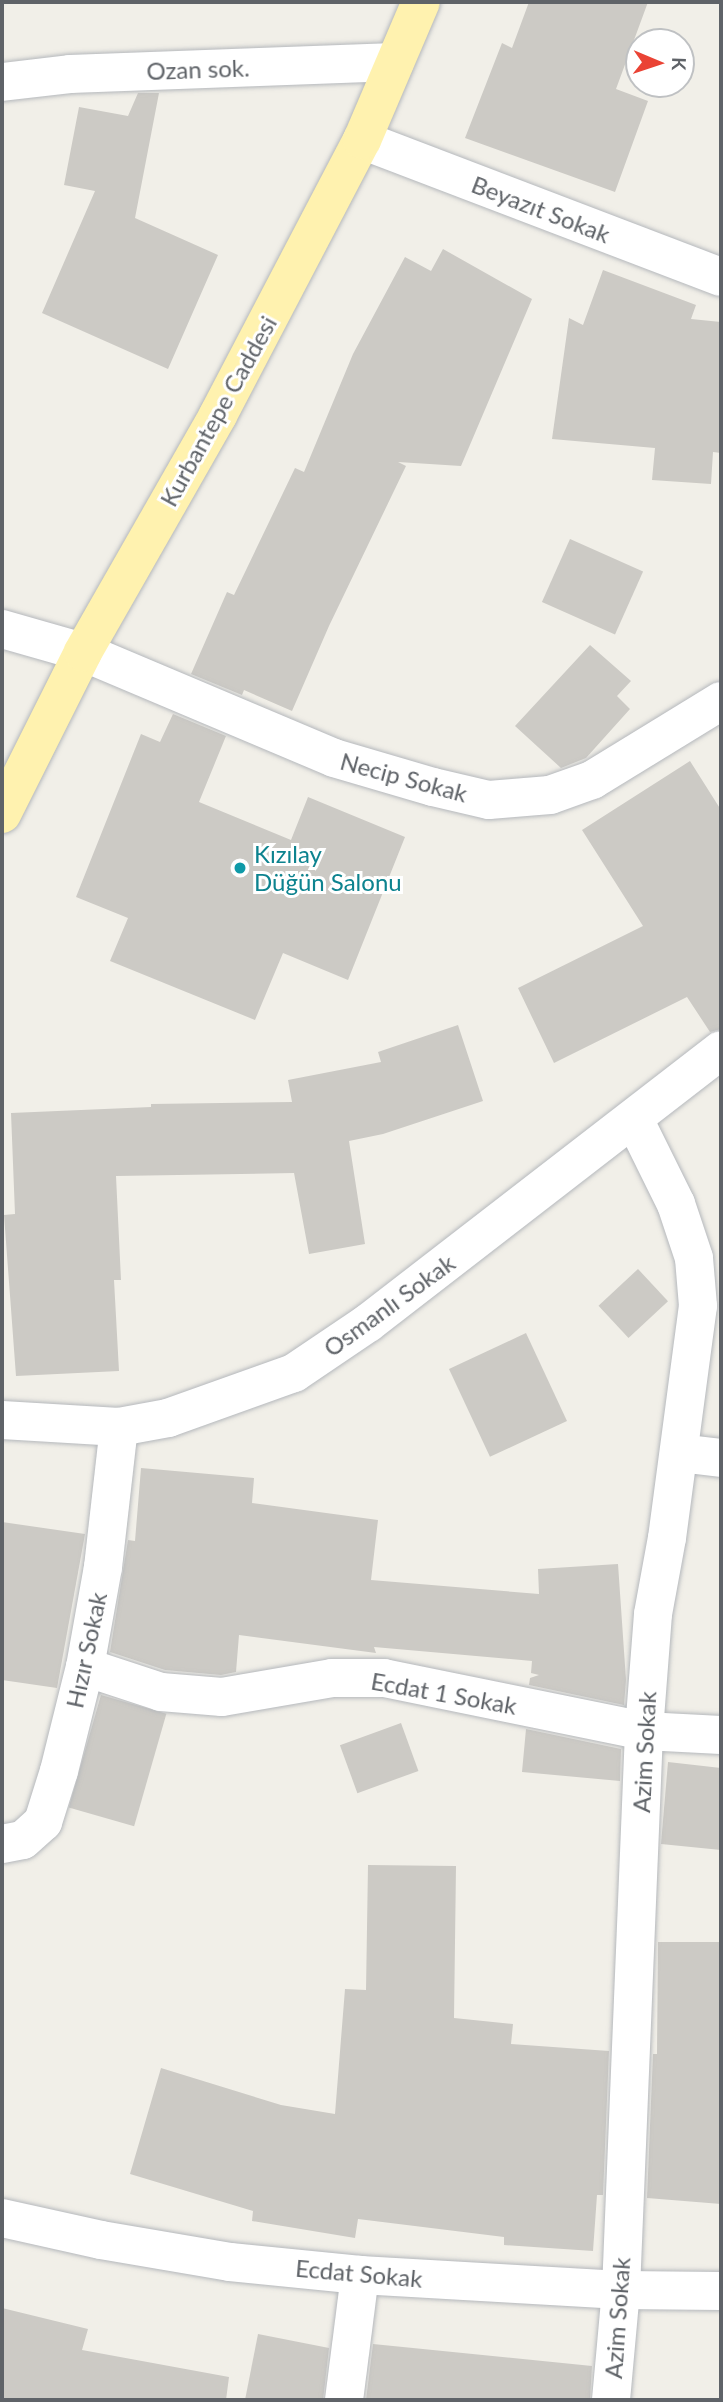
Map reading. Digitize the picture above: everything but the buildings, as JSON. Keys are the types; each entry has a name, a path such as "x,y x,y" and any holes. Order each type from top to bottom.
{"main road":[{"name":"Kurbantepe Caddesi","path":"2,814 83,652 218,415 362,141 421,2"}],"street":[{"name":"Ozan sok.","path":"2,82 70,74 395,62"},
{"name":"Beyazıt Sokak","path":"362,141 721,277"},
{"name":"Necip Sokak","path":"2,629 83,652 334,758 433,788 489,800 550,795 592,780 721,701"},
{"name":"Osmanlı Sokak","path":"2,1420 119,1427 168,1418 294,1373 368,1324 721,1050"},
{"name":"Azim Sokak","path":"611,2400 621,2290 644,1731 653,1614 679,1454 698,1306 694,1258 676,1204 634,1119"},
{"name":"Hızır Sokak","path":"2,1844 23,1840 43,1822 59,1771 85,1667 103,1567 119,1427"},
{"path":"679,1454 721,1458"},
{"name":"Ecdat 1 Sokak","path":"85,1667 161,1692 222,1697 332,1678 384,1678 644,1731 721,1735"},
{"name":"Ecdat Sokak","path":"2,2218 101,2240 230,2262 360,2275 621,2290 721,2291"},
{"path":"344,2400 360,2275"}],"place":[{"name":"Kızılay Düğün Salonu","path":"240,868"}]}
